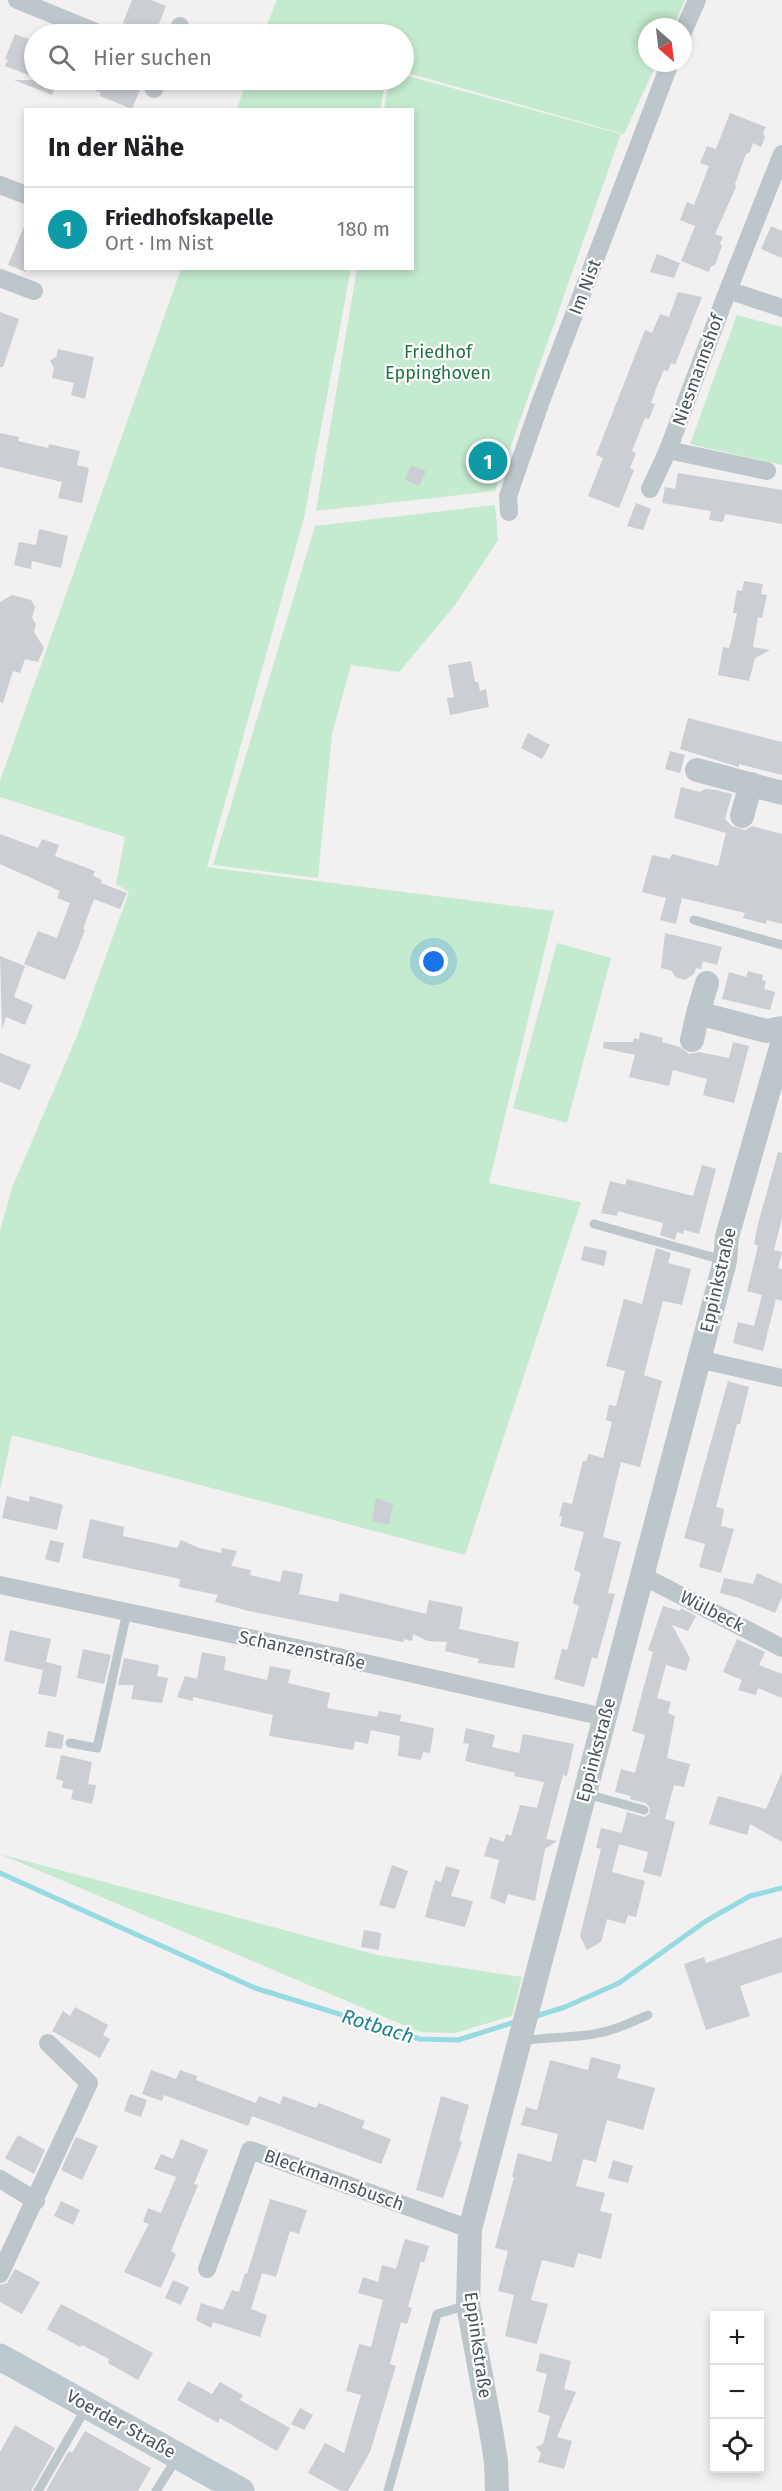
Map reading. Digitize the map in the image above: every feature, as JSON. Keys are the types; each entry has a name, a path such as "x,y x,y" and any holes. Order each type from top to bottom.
{"main road":[{"name":"Voerder Straße","path":"0,2357 241,2491"}],"street":[{"path":"17,0 76,24"},
{"path":"689,18 697,0"},
{"name":"Im Nist","path":"508,512 508,496 540,401 667,72"},
{"name":"Niesmannshof","path":"650,489 668,450 782,154"},
{"path":"0,185 24,194"},
{"path":"0,279 34,291"},
{"name":"Niesmannshof","path":"728,290 782,308"},
{"name":"Niesmannshof","path":"668,450 767,471"},
{"path":"697,770 782,793"},
{"path":"742,816 751,784"},
{"path":"692,1040 707,983"},
{"path":"698,1013 766,1031 782,1028"},
{"name":"Eppinkstraße","path":"497,2491 496,2462 468,2305 470,2229 725,1261 727,1237 782,1044"},
{"path":"698,1359 782,1378"},
{"name":"Wülbeck","path":"641,1575 782,1648"},
{"name":"Schanzenstraße","path":"0,1585 604,1717"},
{"path":"0,2274 89,2083 48,2043"},
{"name":"Bleckmannsbusch","path":"207,2269 250,2150 470,2229"},
{"path":"0,2179 36,2200"},
{"name":"Eppinkstraße","path":"486,2491 496,2462"}],"lane":[{"path":"694,920 782,945"},
{"path":"594,1224 725,1261"},
{"path":"70,1743 97,1748 127,1612"},
{"path":"584,1794 615,1800 644,1810"},
{"path":"520,2040 593,2034 626,2025 648,2015"},
{"path":"387,2491 437,2314 468,2305"},
{"path":"38,2491 87,2406"},
{"path":"156,2491 178,2456"}],"green space":[{"path":"277,0 685,0 677,18 638,18 638,72 653,72 624,134 414,75 414,24 267,24"},
{"name":"Friedhof Eppinghoven","path":"414,78 621,134 495,491 316,511 357,270 414,270 414,108 384,108 387,90 414,90"},
{"path":"244,90 384,90 380,108 237,108"},
{"path":"181,270 351,270 304,518 207,867 554,911 489,1183 581,1202 465,1555 12,1435 0,1490 0,1231 12,1188 77,1036 129,892 116,884 125,837 0,797 0,781"},
{"path":"737,315 782,327 782,465 690,444"},
{"path":"495,505 498,540 455,605 399,672 351,665 332,734 318,878 213,865 315,526"},
{"path":"557,943 611,958 567,1123 513,1108"},
{"path":"0,1854 377,1955 522,1977 512,2016 455,2033 420,2032"}],"building":[{"path":"132,0 151,0 166,6 159,24 123,23"},
{"path":"15,34 24,37 24,73 5,66 8,60 5,59"},
{"path":"39,90 54,90 52,95"},
{"path":"94,90 140,90 132,108 100,96 101,93"},
{"path":"730,113 766,127 763,133 765,137 761,147 753,143 750,152 746,154 735,184 736,187 715,234 723,237 720,243 722,246 715,265 711,266 709,272 681,261 695,226 680,220 687,202 694,205 709,166 700,163 707,146 716,149"},
{"path":"24,226 24,270 26,272 8,265"},
{"path":"771,226 782,231 782,258 761,249"},
{"path":"657,254 680,263 674,278 650,272"},
{"path":"678,292 702,297 675,365 671,363 668,371 664,370 657,386 651,403 655,404 649,419 645,418 632,451 636,453 630,468 634,470 619,508 588,496 603,458 596,455 645,330 652,333 660,314 669,317"},
{"path":"0,312 19,319 3,367 0,367"},
{"path":"58,349 94,357 85,399 71,395 74,383 52,378 54,368 50,361 56,357"},
{"path":"0,433 19,437 18,441 48,448 49,444 80,451 77,465 89,468 82,503 58,498 62,482 0,467"},
{"path":"484,439 507,448 493,483 470,474"},
{"path":"411,465 426,471 419,486 405,480"},
{"path":"678,473 782,490 782,524 725,514 723,522 709,520 711,511 662,503 665,487 675,489"},
{"path":"636,503 651,509 643,530 627,526"},
{"path":"39,529 68,536 61,568 32,561 31,569 14,565 19,542 36,545"},
{"path":"744,581 763,584 761,594 767,595 762,618 758,617 753,647 770,650 755,658 749,681 718,675 723,647 729,648 731,642 737,613 733,613 737,590 742,591"},
{"path":"12,595 31,600 35,607 32,618 36,624 34,632 44,648 38,662 25,659 20,673 13,671 3,703 0,702 0,602"},
{"path":"471,661 475,682 478,682 480,691 486,689 489,707 450,715 447,698 454,697 448,665"},
{"path":"688,718 782,742 782,775 739,764 739,767 680,749"},
{"path":"528,733 550,745 542,759 521,748"},
{"path":"670,751 685,755 680,773 665,769"},
{"path":"681,787 700,792 705,789 732,794 725,819 732,826 745,830 752,826 782,834 782,924 767,920 766,924 743,918 745,913 682,898 676,924 660,920 666,898 642,892 652,855 670,859 672,854 718,866 726,833 674,818"},
{"path":"0,834 38,848 42,839 59,845 55,856 95,871 93,876 102,880 101,883 127,893 120,909 94,899 83,929 85,930 65,980 24,964 38,931 57,938 70,903 57,898 60,891 0,864"},
{"path":"665,933 722,947 717,965 703,961 701,969 696,968 694,974 685,980 675,977 672,971 661,968"},
{"path":"0,956 25,966 14,997 33,1005 25,1025 6,1017 2,1029"},
{"path":"748,971 763,975 762,980 766,981 764,989 775,992 770,1010 722,999 729,972 746,977"},
{"path":"640,1032 663,1038 662,1042 680,1047 689,1054 699,1052 729,1058 733,1042 749,1046 734,1103 703,1095 707,1079 673,1070 669,1086 629,1077 635,1055 603,1048 604,1042 633,1042 634,1038 639,1039"},
{"path":"0,1053 31,1065 20,1090 0,1082"},
{"path":"778,1152 782,1153 782,1218 774,1250 782,1252 778,1268 782,1269 782,1301 776,1299 763,1351 733,1343 738,1322 754,1326 762,1295 747,1291 758,1246 754,1244 758,1224"},
{"path":"702,1165 716,1169 699,1234 684,1230 683,1234 677,1232 675,1240 660,1235 663,1223 618,1211 617,1216 601,1213 610,1181 625,1185 627,1179 693,1196"},
{"path":"584,1246 607,1251 604,1266 581,1260"},
{"path":"656,1248 671,1253 668,1263 691,1269 682,1305 663,1301 654,1335 644,1375 662,1381 640,1467 621,1462 603,1537 621,1542 608,1593 615,1594 597,1659 592,1657 584,1687 554,1679 562,1649 567,1650 579,1606 573,1601 581,1573 574,1570 584,1532 560,1526 562,1517 559,1516 563,1502 572,1504 583,1461 586,1461 589,1454 603,1458 612,1422 606,1420 609,1405 616,1406 625,1371 606,1366 624,1299 642,1304"},
{"path":"728,1381 749,1387 716,1507 724,1509 721,1526 734,1529 721,1573 699,1567 705,1544 684,1538"},
{"path":"7,1496 29,1502 30,1496 63,1505 57,1530 2,1518"},
{"path":"376,1498 393,1504 389,1525 372,1521"},
{"path":"90,1519 124,1527 123,1536 177,1548 181,1540 199,1548 221,1553 222,1548 237,1551 231,1566 251,1570 250,1575 280,1582 283,1570 303,1574 299,1594 338,1602 340,1593 426,1614 429,1600 463,1607 459,1629 519,1642 514,1668 478,1663 479,1659 445,1651 447,1642 428,1641 413,1634 412,1641 404,1639 403,1642 249,1611 215,1602 218,1595 179,1587 180,1579 82,1558"},
{"path":"50,1540 64,1543 59,1563 45,1559"},
{"path":"757,1573 782,1584 782,1597 775,1613 720,1593 724,1578 753,1584"},
{"path":"663,1606 680,1611 681,1608 696,1616 688,1631 672,1625 690,1658 686,1671 666,1665 657,1698 671,1702 668,1713 675,1716 667,1758 690,1764 684,1787 674,1785 665,1819 675,1822 661,1877 643,1872 648,1852 619,1844 627,1812 645,1817 649,1814 650,1808 646,1803 630,1799 631,1796 615,1792 621,1769 635,1773 645,1735 632,1731 653,1652 648,1650"},
{"path":"10,1630 51,1639 46,1662 62,1666 56,1697 38,1694 43,1670 4,1661"},
{"path":"737,1639 765,1652 759,1665 782,1674 782,1698 758,1688 756,1695 738,1690 742,1680 723,1672"},
{"path":"83,1649 111,1655 104,1684 77,1678"},
{"path":"202,1652 226,1657 224,1670 267,1680 270,1666 291,1670 288,1683 330,1693 327,1708 377,1717 379,1711 401,1715 400,1721 434,1728 430,1753 423,1752 421,1760 398,1756 400,1736 371,1730 368,1744 355,1741 353,1750 269,1736 273,1715 193,1697 193,1701 177,1697 185,1676 197,1679"},
{"path":"124,1658 159,1665 157,1676 168,1678 162,1703 131,1699 134,1685 118,1685"},
{"path":"466,1728 495,1735 492,1747 519,1753 523,1734 574,1744 567,1776 563,1775 546,1839 557,1841 545,1849 535,1901 508,1894 505,1904 490,1898 499,1860 484,1856 490,1837 504,1842 506,1834 511,1836 520,1805 537,1808 544,1782 514,1776 515,1773 465,1761 469,1744 463,1743"},
{"path":"48,1731 64,1735 62,1749 45,1747"},
{"path":"61,1755 92,1762 88,1784 96,1785 92,1804 71,1799 73,1790 62,1788 63,1781 56,1779"},
{"path":"782,1772 782,1842 750,1824 747,1835 709,1824 718,1796 766,1809"},
{"path":"601,1828 622,1833 612,1872 645,1881 636,1917 628,1915 625,1924 607,1919 601,1942 587,1950 580,1936 601,1849 596,1848"},
{"path":"392,1865 408,1871 395,1909 379,1905"},
{"path":"446,1866 460,1870 451,1896 473,1901 465,1927 425,1917 435,1880 441,1882"},
{"path":"364,1930 381,1933 379,1950 361,1947"},
{"path":"782,1937 782,1972 740,1986 750,2016 706,2030 684,1964 704,1957 706,1963"},
{"path":"75,2007 108,2025 103,2035 110,2039 100,2058 52,2031 63,2011 70,2016"},
{"path":"591,2057 621,2065 617,2078 655,2088 643,2130 607,2120 596,2162 583,2159 576,2186 605,2193 600,2211 612,2214 609,2228 601,2259 578,2253 574,2268 542,2260 531,2300 548,2304 537,2344 505,2336 514,2295 498,2291 508,2251 495,2248 518,2153 551,2162 558,2134 521,2125 526,2107 537,2110 550,2060 588,2070"},
{"path":"151,2070 176,2079 180,2070 197,2076 196,2080 256,2103 259,2096 280,2104 283,2096 316,2108 319,2103 365,2121 362,2128 391,2139 381,2164 252,2116 248,2126 164,2095 162,2101 142,2094"},
{"path":"130,2094 147,2100 141,2117 124,2111"},
{"path":"441,2096 469,2105 459,2141 462,2142 443,2198 416,2190"},
{"path":"18,2135 45,2150 34,2174 5,2158"},
{"path":"76,2137 98,2146 82,2180 61,2170"},
{"path":"181,2139 208,2150 194,2184 198,2185 171,2251 176,2254 161,2288 124,2272 149,2224 143,2222 148,2208 161,2213 176,2177 154,2169 161,2154 173,2159"},
{"path":"613,2160 633,2166 628,2183 608,2178"},
{"path":"270,2199 307,2210 299,2234 290,2231 276,2277 262,2273 251,2309 267,2315 260,2337 213,2322 211,2328 196,2320 201,2303 223,2310 232,2290 239,2292 245,2273 247,2274"},
{"path":"61,2201 80,2210 73,2225 54,2216"},
{"path":"405,2239 429,2246 424,2263 421,2261 408,2307 412,2308 407,2324 401,2322 390,2364 396,2366 370,2452 348,2491 341,2491 308,2473 325,2443 344,2453 361,2395 346,2391 359,2344 371,2347 383,2300 358,2293 363,2277 378,2282 382,2265 396,2269"},
{"path":"15,2269 40,2282 22,2314 0,2302 0,2285 7,2283"},
{"path":"173,2280 189,2287 181,2305 165,2298"},
{"path":"61,2304 153,2353 138,2380 108,2363 109,2359 82,2345 80,2347 47,2329"},
{"path":"540,2353 571,2361 564,2389 576,2392 557,2437 572,2441 564,2469 538,2462 541,2453 536,2447 543,2444 550,2416 538,2412 547,2374 536,2371"},
{"path":"188,2381 212,2394 220,2382 243,2395 240,2400 290,2428 277,2451 220,2418 218,2423 177,2400"},
{"path":"300,2408 313,2415 304,2430 291,2424"},
{"path":"15,2425 55,2448 31,2491 0,2491 0,2452"},
{"path":"85,2431 151,2468 138,2491 46,2491 67,2454 69,2451 72,2453"}],"waterway":[{"name":"Rotbach","path":"0,1873 255,1988 420,2039 458,2040 518,2021"},
{"name":"Rotbach","path":"533,2017 565,2007 619,1983 706,1921 750,1896 782,1888"}],"place":[{"name":"Friedhofskapelle","path":"488,461"}]}
